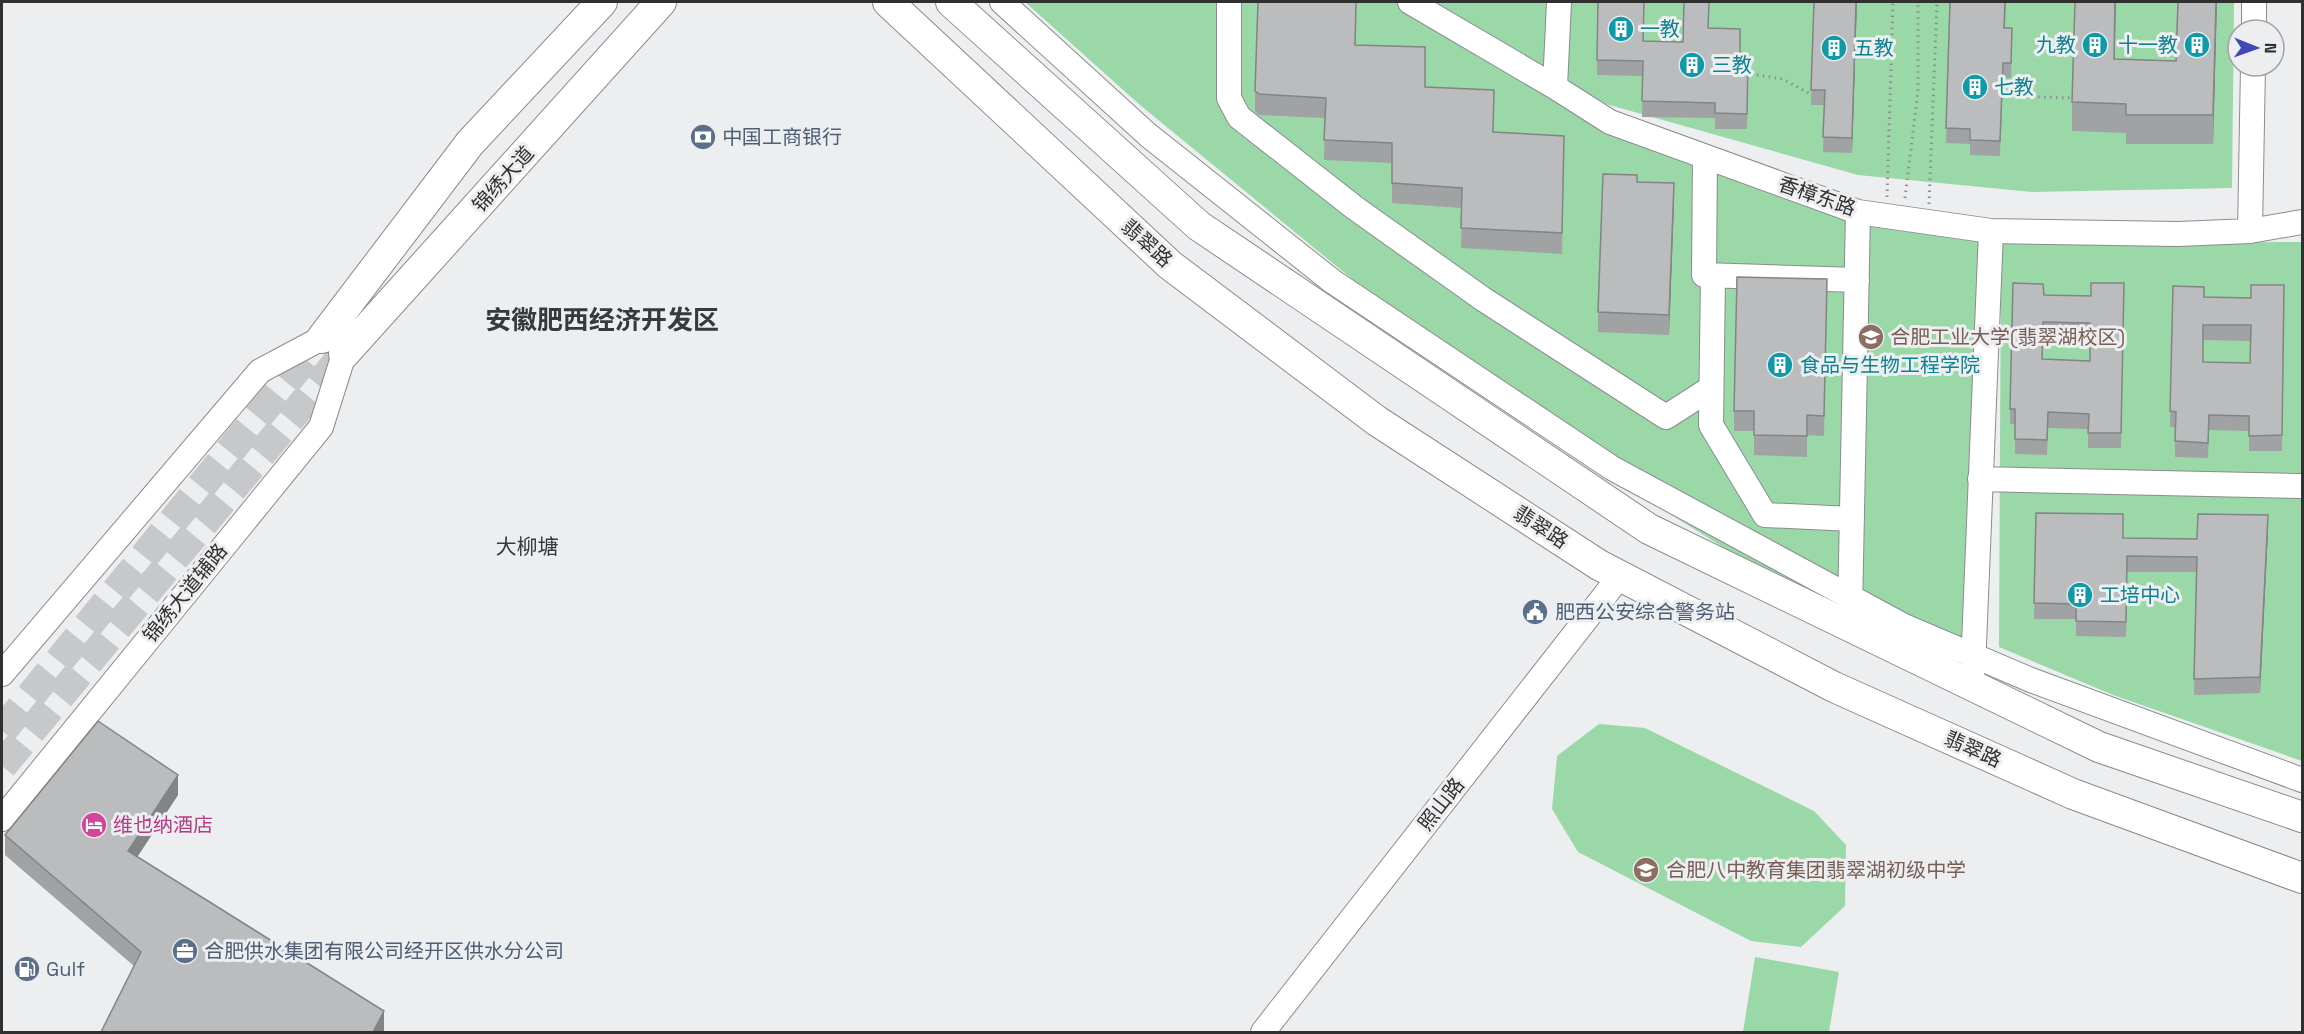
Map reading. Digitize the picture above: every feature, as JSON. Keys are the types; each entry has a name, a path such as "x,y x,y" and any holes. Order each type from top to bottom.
{"main road":[{"path":"333,346 470,143 602,2"},
{"name":"锦绣大道","path":"333,346 661,2"},
{"name":"翡翠路","path":"888,2 1170,265 1377,420 1589,558 1834,687 2073,794 2302,878"},
{"path":"951,2 1199,225 1649,529 2098,747 2302,817"}],"street":[{"path":"1002,2 1148,135 1332,281 1612,468 1904,626 2031,680 2302,780"},
{"path":"1229,2 1228,98 1239,117 1355,208 1483,298 1666,417 1711,387"},
{"name":"香樟东路","path":"1410,2 1610,122 1858,212 1991,231 2178,234 2250,231 2302,222"},
{"path":"1555,87 1559,2"},
{"path":"2254,2 2254,18"},
{"path":"2250,231 2253,78"},
{"path":"1705,157 1704,275 1857,280"},
{"path":"1850,627 1858,212"},
{"path":"1972,686 1991,231"},
{"path":"1713,276 1711,425 1765,515 1852,519"},
{"path":"2,674 260,371 333,346"},
{"name":"锦绣大道辅路","path":"2,819 321,427 333,346"},
{"path":"1980,479 2302,486"},
{"name":"照山路","path":"1263,1032 1620,576"}],"path":[{"path":"1893,2 1894,216"},
{"path":"1894,216 1918,91 1918,2"},
{"path":"1928,223 1937,2"},
{"path":"1740,73 1783,79 1811,95 1820,95"},
{"path":"2002,96 2083,98"}],"green space":[{"path":"1025,2 1559,2 1556,87 1860,213 1990,231 1972,686 1850,627 1632,490 1424,338 1140,105"},
{"path":"1570,2 2234,2 2234,18 2226,18 2226,78 2233,78 2232,188 2032,192 1858,175 1606,104 1567,80"},
{"path":"2302,242 2302,761 2113,695 1999,647 2001,244"},
{"path":"1599,724 1645,728 1814,811 1846,845 1845,906 1801,947 1751,941 1578,852 1552,809 1557,756"},
{"path":"1755,957 1839,972 1829,1032 1743,1032"}],"building":[{"path":"1258,2 1356,2 1355,45 1425,47 1425,87 1494,90 1493,132 1564,136 1562,233 1461,228 1462,188 1392,183 1392,143 1324,140 1326,98 1259,94 1255,91"},
{"path":"1598,2 1644,2 1643,41 1683,42 1684,2 1709,2 1708,28 1740,29 1740,58 1748,58 1747,114 1715,113 1715,103 1642,101 1643,61 1597,60"},
{"name":"五教","path":"1814,2 1856,2 1852,138 1823,137 1825,90 1811,90"},
{"name":"七教","path":"1950,2 2005,2 2004,28 2012,28 2011,63 2003,63 2000,141 1970,140 1970,129 1946,128"},
{"path":"2075,2 2115,2 2114,59 2176,61 2178,2 2216,2 2213,115 2126,115 2126,104 2072,102"},
{"path":"1603,174 1637,175 1637,182 1674,183 1669,315 1598,312"},
{"name":"食品与生物工程学院","path":"1737,277 1827,279 1824,416 1807,415 1807,436 1754,435 1754,411 1734,411"},
{"path":"2013,283 2043,284 2044,295 2091,296 2091,283 2124,283 2121,433 2088,433 2089,414 2048,412 2047,440 2015,439 2015,409 2010,409","holes":["2043,322 2090,323 2090,361 2042,359"]},
{"path":"2251,285 2284,285 2282,435 2249,436 2249,416 2209,415 2208,443 2175,441 2176,412 2170,411 2173,286 2204,287 2204,297 2251,298","holes":["2203,325 2251,325 2250,363 2203,362"]},
{"name":"工培中心","path":"2036,513 2123,514 2123,538 2197,539 2198,514 2268,515 2260,677 2194,679 2197,557 2127,556 2126,622 2076,621 2076,604 2034,603"},
{"path":"98,721 178,775 128,851 384,1011 373,1032 101,1032 141,952 5,835"}],"tunnel":[{"path":"2,731 322,338"},
{"path":"2,766 344,354"}],"place":[{"name":"一教","path":"1621,29"},
{"name":"九教","path":"2095,45"},
{"name":"十一教","path":"2197,45"},
{"name":"五教","path":"1834,48"},
{"name":"三教","path":"1692,65"},
{"name":"七教","path":"1975,87"},
{"name":"中国工商银行","path":"703,137"},
{"name":"合肥工业大学(翡翠湖校区)","path":"1871,337"},
{"name":"食品与生物工程学院","path":"1780,365"},
{"name":"工培中心","path":"2080,595"},
{"name":"肥西公安综合警务站","path":"1535,612"},
{"name":"维也纳酒店","path":"94,825"},
{"name":"合肥八中教育集团翡翠湖初级中学","path":"1646,870"},
{"name":"合肥供水集团有限公司经开区供水分公司","path":"185,951"},
{"name":"Gulf","path":"27,969"}],"district":[{"name":"安徽肥西经济开发区","path":"602,320"},
{"name":"大柳塘","path":"527,547"}]}
